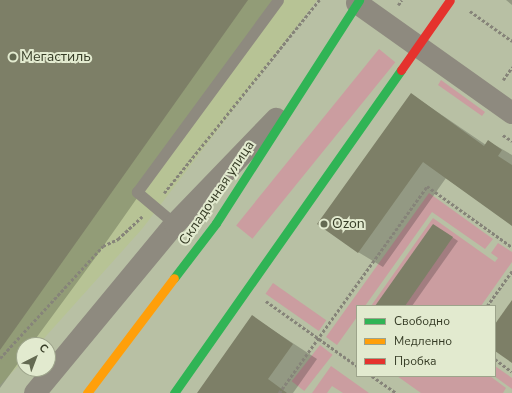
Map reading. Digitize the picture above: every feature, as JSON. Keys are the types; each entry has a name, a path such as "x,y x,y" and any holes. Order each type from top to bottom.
{"street":[{"path":"174,393 450,0"},
{"path":"357,1 512,113"},
{"name":"Складочная улица","path":"87,393 216,223 357,1"},
{"path":"35,393 175,224 293,100"}],"lane":[{"path":"175,224 137,192 278,0"}],"path":[{"path":"468,9 512,41"},
{"path":"502,81 512,67"},
{"path":"280,393 427,186 512,247"},
{"path":"488,305 512,271"},
{"path":"263,299 356,365"},
{"path":"496,360 512,372"},
{"path":"373,377 396,393"}],"shaded area":[{"path":"0,0 317,0 142,229 45,337 16,337 16,368 0,385"},
{"path":"379,49 395,62 252,239 236,225"},
{"path":"441,80 485,112 482,116 438,85"},
{"path":"429,193 493,239 485,249 432,212 366,305 356,305 356,318 337,345 326,337"},
{"path":"433,218 495,262 498,258 491,253 498,243 512,252 512,262 482,305 372,305"},
{"path":"273,283 326,320 319,331 266,294"},
{"path":"320,345 333,355 304,391 292,381"},
{"path":"331,366 369,393 343,393 332,386 327,393 312,393"},
{"path":"496,367 512,378 512,389 495,377"},
{"path":"398,377 491,377 506,388 503,393 421,393"}],"building":[{"path":"0,0 248,0 0,350"},
{"path":"411,93 484,146 488,140 502,150 498,156 512,165 512,226 423,162 358,253 317,224"},
{"path":"433,224 453,237 406,305 376,305"},
{"path":"512,300 512,363 496,352 496,323"},
{"path":"252,315 293,344 268,379 287,393 197,393"}],"traffic: fast":[{"path":"174,278 216,223 359,0"},
{"path":"174,393 401,70"}],"traffic: slow":[{"path":"87,393 174,278"}],"traffic: jam":[{"path":"401,70 450,0"}],"place":[{"name":"Мегастиль","path":"13,57"},
{"name":"Ozon","path":"324,224"}]}
